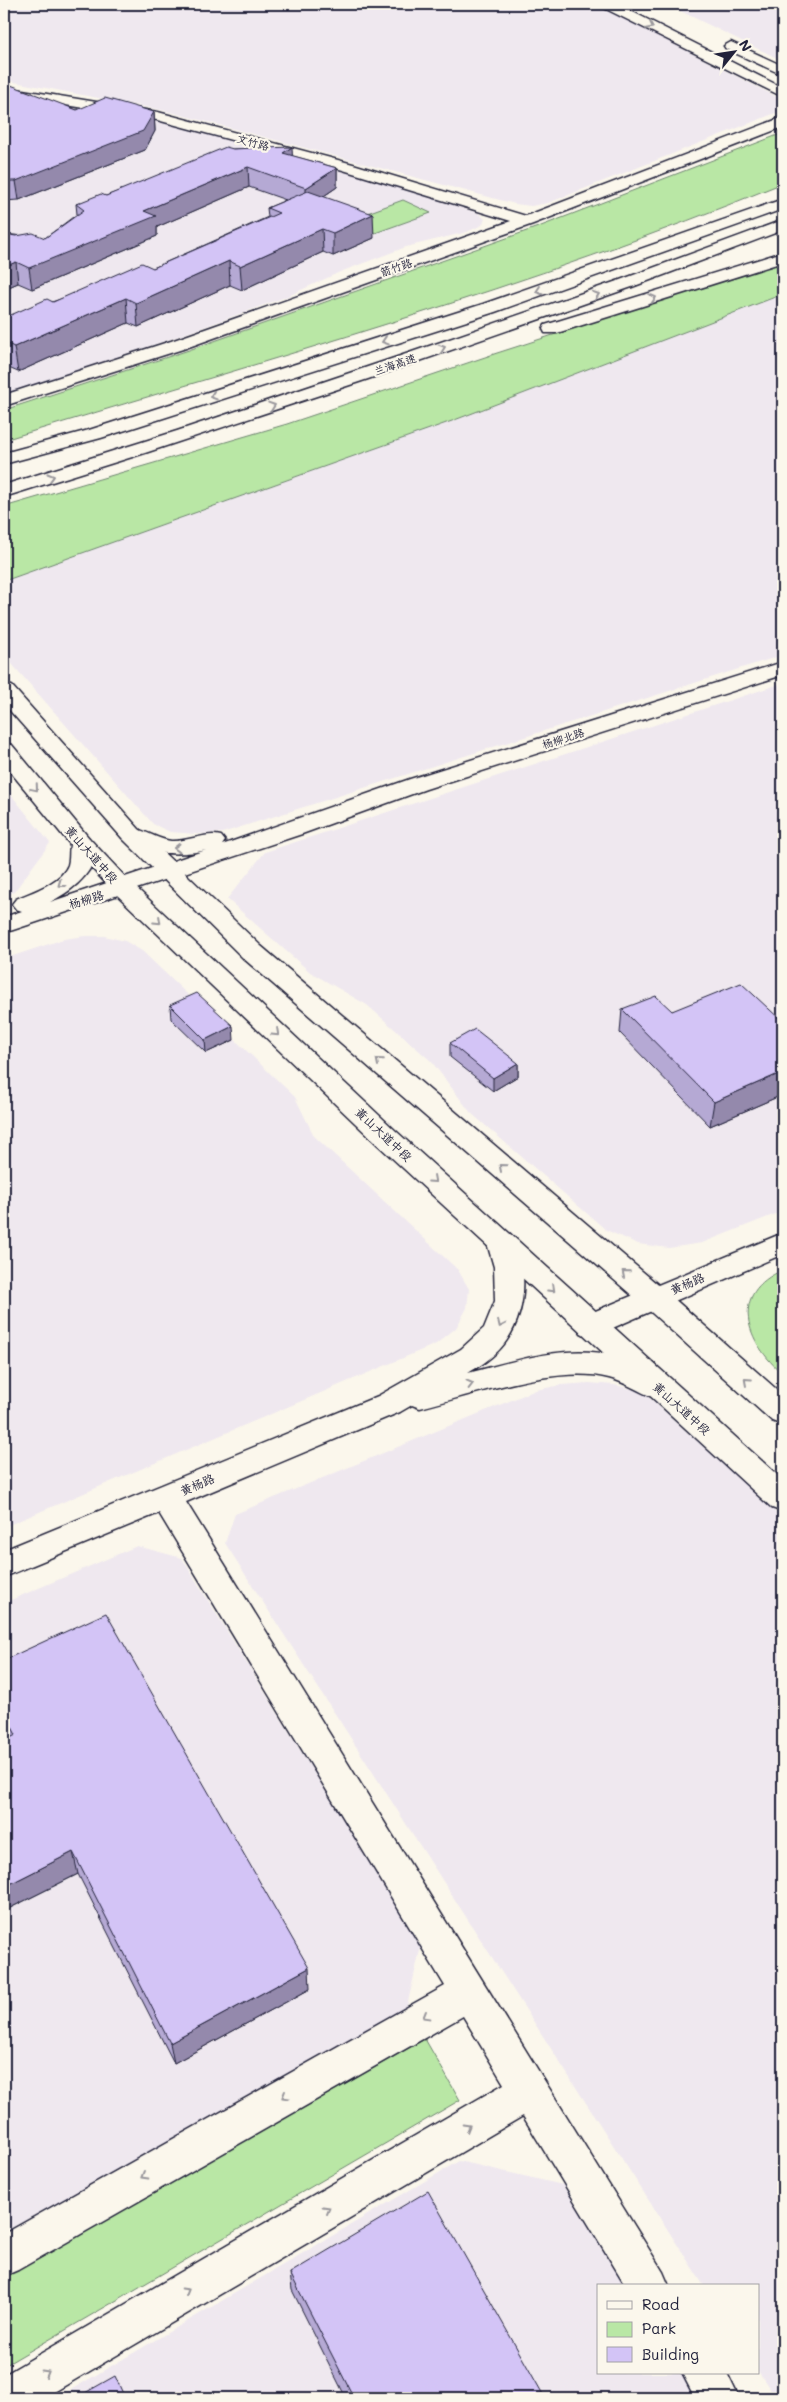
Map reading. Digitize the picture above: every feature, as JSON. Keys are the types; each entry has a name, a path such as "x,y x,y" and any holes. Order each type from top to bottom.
{"main road":[{"path":"607,4 783,93"},
{"path":"723,42 783,71"},
{"name":"文竹路","path":"4,91 158,116 348,167 527,221"},
{"name":"箭竹路","path":"4,402 177,345 527,221 783,122"},
{"path":"646,254 783,194"},
{"name":"兰海高速","path":"4,459 95,434 395,338 646,254 783,204"},
{"name":"兰海高速","path":"4,491 120,457 518,322 676,267 783,225"},
{"path":"533,335 783,257"},
{"path":"120,457 273,419 506,344"},
{"name":"杨柳北路","path":"343,810 783,668"},
{"path":"4,692 131,834 252,952 653,1298 783,1413"},
{"name":"黄山大道中段","path":"4,750 81,843 122,887 387,1138 783,1499"},
{"path":"131,834 159,847 186,848 286,818 343,810"},
{"name":"杨柳路","path":"4,925 168,872 294,829 343,810"},
{"name":"杨柳路","path":"4,910 43,896 69,878 81,860 81,843"},
{"path":"389,1404 471,1357 496,1334 509,1301 510,1283 502,1243"},
{"name":"黄杨路","path":"590,1324 783,1243"},
{"path":"389,1404 543,1366 574,1362 614,1367 633,1374 663,1390"},
{"name":"黄杨路","path":"4,1564 389,1404"},
{"path":"166,1497 648,2284"},
{"path":"4,2256 469,1992"},
{"path":"4,2398 529,2091"},
{"path":"704,2374 718,2398"}],"shaded area":[{"path":"4,4 596,4 777,97 783,110 548,203 531,206 515,204 166,111 4,80"},
{"path":"666,4 783,4 783,61"},
{"path":"4,95 156,118 346,170 478,213 485,219 482,225 467,232 406,247 340,272 286,297 168,340 4,394"},
{"path":"783,294 783,655 222,833 197,834 170,832 153,824 4,655 4,581 452,421"},
{"path":"783,683 783,1211 702,1243 669,1248 638,1244 606,1230 471,1113 431,1061 367,1005 310,972 227,899 265,852"},
{"path":"4,786 50,843 14,892 4,896"},
{"path":"104,936 125,941 142,951 295,1097 314,1136 458,1270 469,1289 467,1308 456,1328 436,1344 4,1527 4,959 64,939"},
{"path":"589,1383 614,1385 642,1391 783,1519 783,2398 776,2398 760,2374 760,2284 703,2284 225,1543 235,1514 536,1390 561,1385"},
{"path":"137,1546 182,1558 421,1946 406,2010 4,2232 4,1603"},
{"path":"459,2161 563,2185 625,2284 597,2284 597,2374 682,2374 696,2398 57,2398"}],"green space":[{"path":"783,133 783,183 688,221 591,256 396,321 4,440 4,410 186,351 541,226"},
{"path":"403,200 431,213 375,233 348,220"},
{"path":"783,261 783,294 452,421 4,581 4,507 287,424 494,354"},
{"path":"783,1270 783,1374 760,1347 752,1333 748,1319 749,1305 755,1291 766,1280"},
{"path":"425,2039 460,2100 4,2366 4,2278"}],"building":[{"path":"8,84 77,110 105,98 154,112 143,131 16,181 4,181 4,86"},
{"path":"252,145 265,148 292,147 283,153 337,168 306,188 248,167 144,211 156,216 29,268 16,262 4,267 4,234 16,236 33,233 45,238 84,210 76,204 101,194 106,196 226,147 233,149 253,148"},
{"path":"308,191 373,214 333,233 322,229 240,266 229,261 136,303 126,298 14,347 4,342 4,318 47,299 53,302 142,263 153,268 279,213 267,208"},
{"path":"741,983 783,1022 783,1072 714,1102 622,1009 656,996 672,1011"},
{"path":"197,993 233,1026 205,1040 170,1005"},
{"path":"475,1029 518,1063 493,1078 450,1043"},
{"path":"106,1613 309,1968 170,2043 73,1852 4,1887 4,1741 16,1735 4,1711 4,1660"},
{"path":"428,2191 545,2398 354,2398 290,2273"},
{"path":"115,2376 125,2398 76,2398"}]}
